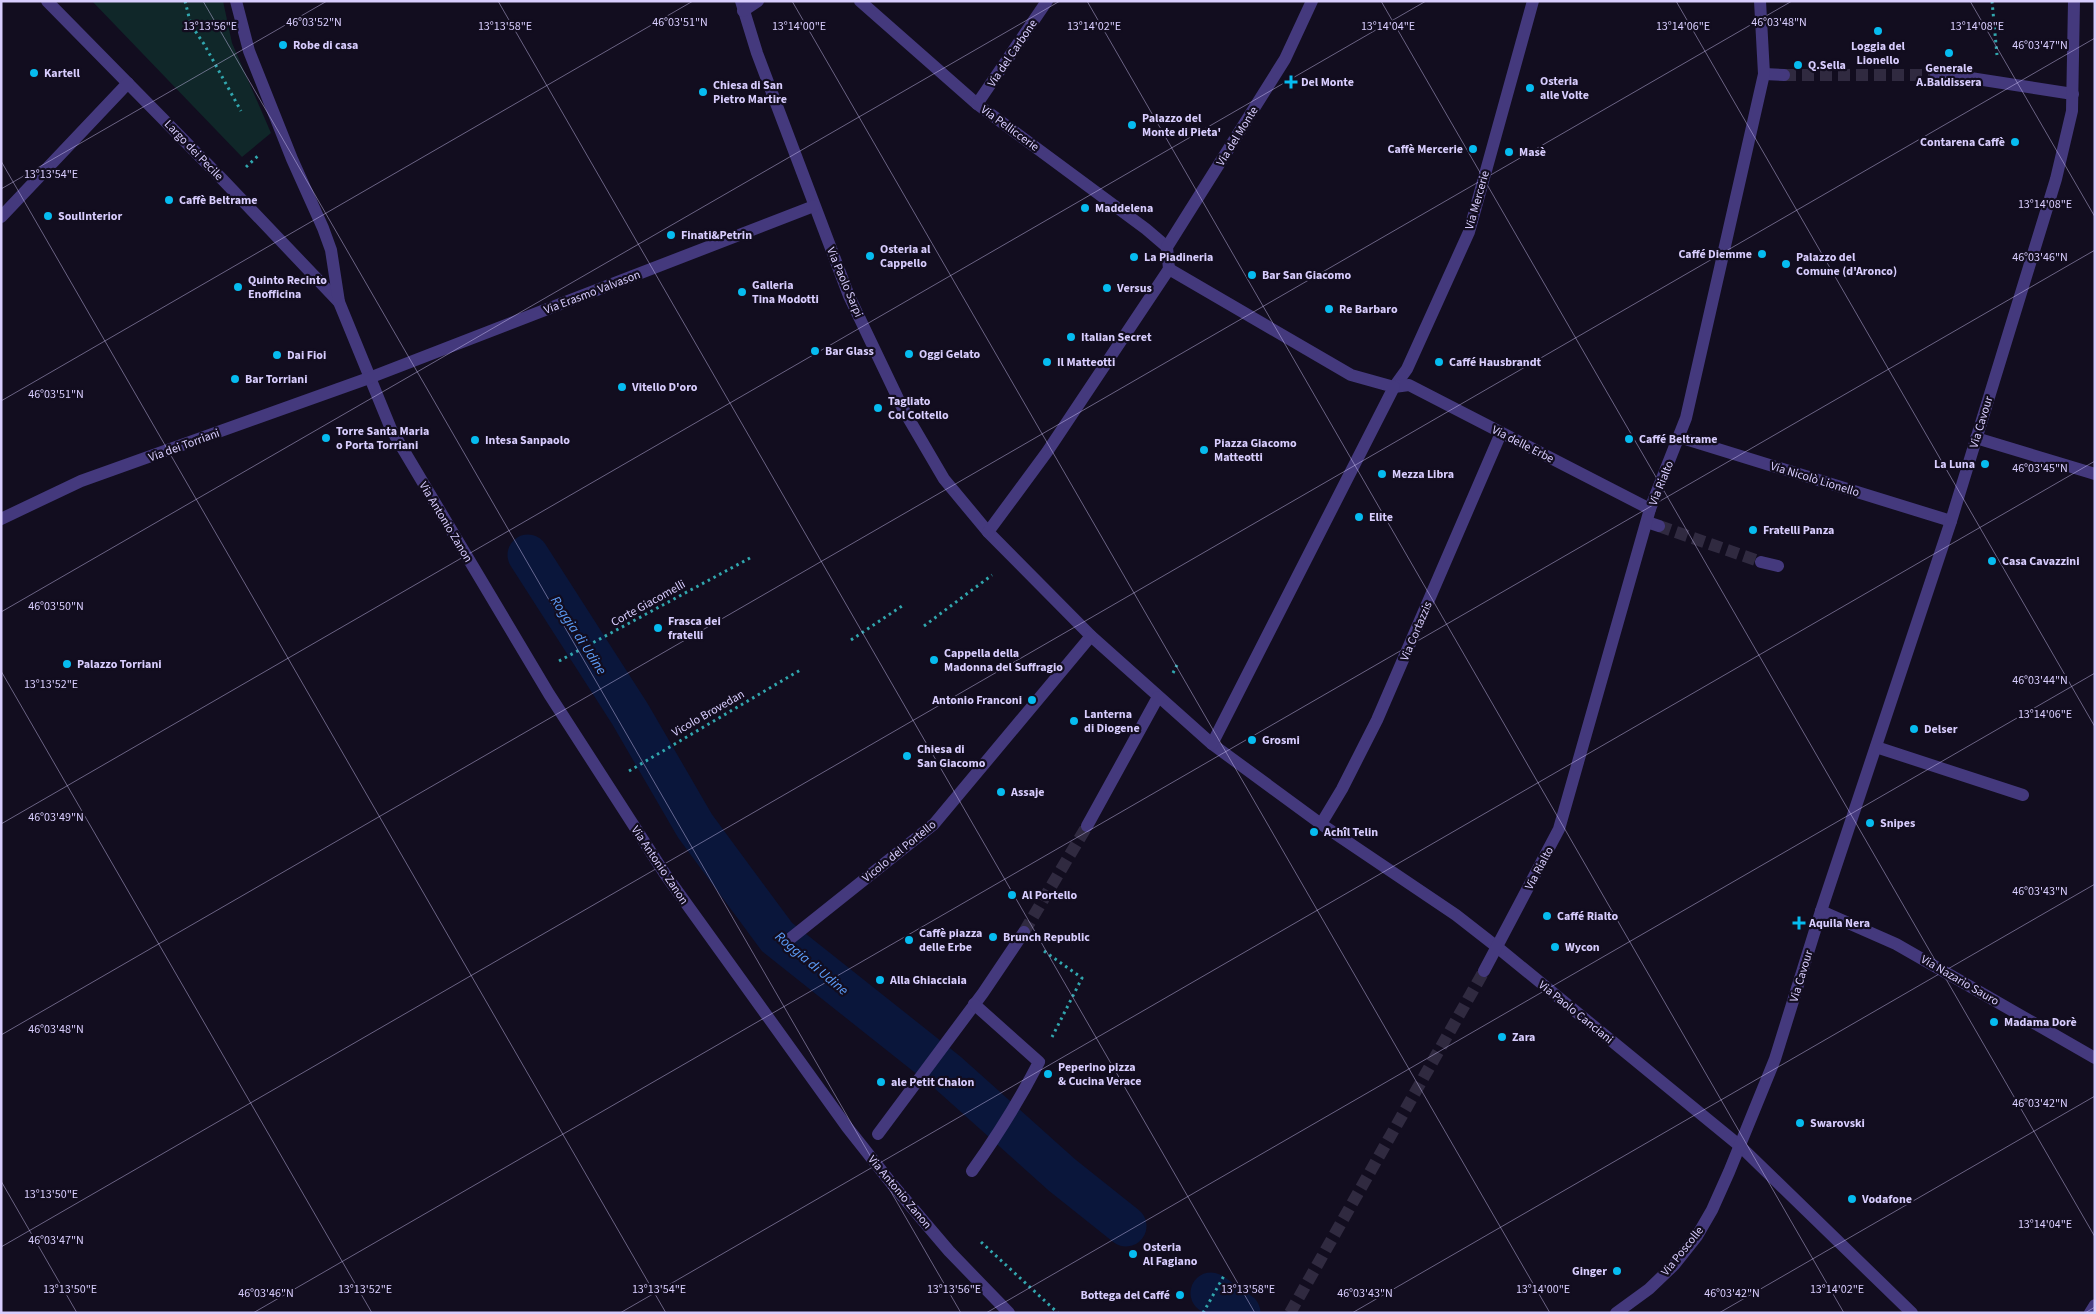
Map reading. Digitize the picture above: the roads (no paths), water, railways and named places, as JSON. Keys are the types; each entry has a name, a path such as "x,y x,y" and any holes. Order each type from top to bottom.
{"street":[{"name":"Largo dei Pecile","path":"46,1 128,83 339,302"},
{"name":"Largo dei Pecile","path":"236,1 249,51 331,250 339,302 369,378"},
{"name":"Via Paolo Sarpi","path":"758,1 742,6 757,53 849,296 903,409 944,479 988,532"},
{"name":"Via Pelliccerie","path":"860,1 977,104 1146,229 1167,247"},
{"name":"Via del Carbone","path":"977,104 1047,1"},
{"name":"Via del Monte","path":"1167,247 1286,59 1312,1"},
{"name":"Via Mercerie","path":"1394,387 1407,369 1469,232 1533,1"},
{"name":"Via Rialto","path":"1484,971 1559,829 1653,524 1650,509 1686,418 1764,74 1760,1"},
{"name":"Via Cavour","path":"1740,1146 1775,1059 1821,911 1951,521 2056,179 2072,110 2074,1"},
{"path":"1764,74 1784,75"},
{"path":"1936,76 1951,75 2073,94"},
{"path":"1,217 128,83"},
{"name":"Via Erasmo Valvason","path":"369,378 814,206"},
{"path":"1167,247 1169,270 1046,452 988,532 1091,636 1212,744 1394,387 1351,374 1169,270"},
{"name":"Via dei Torriani","path":"1,519 82,481 369,378"},
{"name":"Via Antonio Zanon","path":"369,378 391,429 406,455 549,694 665,874 847,1127 892,1184 949,1250 1010,1313"},
{"name":"Via delle Erbe","path":"1394,387 1409,385 1650,509"},
{"name":"Via Cortazzis","path":"1320,824 1342,789 1377,720 1501,432"},
{"name":"Via Nicolò Lionello","path":"1679,437 1951,521"},
{"path":"1976,438 2095,474"},
{"name":"Vicolo del Portello","path":"791,938 934,824 1091,636"},
{"path":"1087,826 1158,697"},
{"name":"Via Paolo Canciani","path":"1212,744 1320,824 1456,915 1497,947 1740,1146 1912,1313"},
{"path":"1876,747 2023,795"},
{"name":"Via Nazario Sauro","path":"1821,911 1896,944 2095,1058"},
{"path":"878,1134 1023,934"},
{"path":"972,1171 1018,1103 1039,1062 974,1004"},
{"name":"Via Poscolle","path":"1616,1313 1649,1289 1674,1265 1697,1236 1712,1210 1740,1146"},
{"path":"2090,1313 2095,1305"}],"waterway":[{"name":"Roggia di Udine","path":"528,555 630,714 695,826 777,937 947,1072 1062,1175 1126,1226"},
{"name":"Roggia di Udine","path":"1211,1293 1240,1313"}],"tunnel":[{"path":"1784,75 1936,75"},
{"path":"1659,526 1761,562"},
{"path":"1024,932 1087,826"},
{"path":"1290,1313 1484,971"}],"place":[{"name":"Loggia del Lionello","path":"1878,31"},
{"name":"Robe di casa","path":"283,45"},
{"name":"Generale A.Baldissera","path":"1949,53"},
{"name":"Q.Sella","path":"1798,65"},
{"name":"Kartell","path":"34,73"},
{"name":"Del Monte","path":"1291,82"},
{"name":"Osteria alle Volte","path":"1530,88"},
{"name":"Chiesa di San Pietro Martire","path":"703,92"},
{"name":"Palazzo del Monte di Pieta'","path":"1132,125"},
{"name":"Contarena Caffè","path":"2015,142"},
{"name":"Caffè Mercerie","path":"1473,149"},
{"name":"Masè","path":"1509,152"},
{"name":"Caffè Beltrame","path":"169,200"},
{"name":"Maddelena","path":"1085,208"},
{"name":"SoulInterior","path":"48,216"},
{"name":"Finati&Petrin","path":"671,235"},
{"name":"Caffé Diemme","path":"1762,254"},
{"name":"Osteria al Cappello","path":"870,256"},
{"name":"La Piadineria","path":"1134,257"},
{"name":"Palazzo del Comune (d'Aronco)","path":"1786,264"},
{"name":"Bar San Giacomo","path":"1252,275"},
{"name":"Quinto Recinto Enofficina","path":"238,287"},
{"name":"Versus","path":"1107,288"},
{"name":"Galleria Tina Modotti","path":"742,292"},
{"name":"Re Barbaro","path":"1329,309"},
{"name":"Italian Secret","path":"1071,337"},
{"name":"Bar Glass","path":"815,351"},
{"name":"Oggi Gelato","path":"909,354"},
{"name":"Dai Fioi","path":"277,355"},
{"name":"Il Matteotti","path":"1047,362"},
{"name":"Caffé Hausbrandt","path":"1439,362"},
{"name":"Bar Torriani","path":"235,379"},
{"name":"Vitello D'oro","path":"622,387"},
{"name":"Tagliato Col Coltello","path":"878,408"},
{"name":"Torre Santa Maria o Porta Torriani","path":"326,438"},
{"name":"Caffé Beltrame","path":"1629,439"},
{"name":"Intesa Sanpaolo","path":"475,440"},
{"name":"Piazza Giacomo Matteotti","path":"1204,450"},
{"name":"La Luna","path":"1985,464"},
{"name":"Mezza Libra","path":"1382,474"},
{"name":"Elite","path":"1359,517"},
{"name":"Fratelli Panza","path":"1753,530"},
{"name":"Casa Cavazzini","path":"1992,561"},
{"name":"Frasca dei fratelli","path":"658,628"},
{"name":"Cappella della Madonna del Suffragio","path":"934,660"},
{"name":"Palazzo Torriani","path":"67,664"},
{"name":"Antonio Franconi","path":"1032,700"},
{"name":"Lanterna di Diogene","path":"1074,721"},
{"name":"Delser","path":"1914,729"},
{"name":"Grosmi","path":"1252,740"},
{"name":"Chiesa di San Giacomo","path":"907,756"},
{"name":"Assaje","path":"1001,792"},
{"name":"Snipes","path":"1870,823"},
{"name":"Achîl Telin","path":"1314,832"},
{"name":"Al Portello","path":"1012,895"},
{"name":"Caffé Rialto","path":"1547,916"},
{"name":"Aquila Nera","path":"1799,923"},
{"name":"Brunch Republic","path":"993,937"},
{"name":"Caffè piazza delle Erbe","path":"909,940"},
{"name":"Wycon","path":"1555,947"},
{"name":"Alla Ghiacciaia","path":"880,980"},
{"name":"Madama Dorè","path":"1994,1022"},
{"name":"Zara","path":"1502,1037"},
{"name":"Peperino pizza & Cucina Verace","path":"1048,1074"},
{"name":"ale Petit Chalon","path":"881,1082"},
{"name":"Swarovski","path":"1800,1123"},
{"name":"Vodafone","path":"1852,1199"},
{"name":"Osteria Al Fagiano","path":"1133,1254"},
{"name":"Ginger","path":"1617,1271"},
{"name":"Bottega del Caffé","path":"1180,1295"}]}
